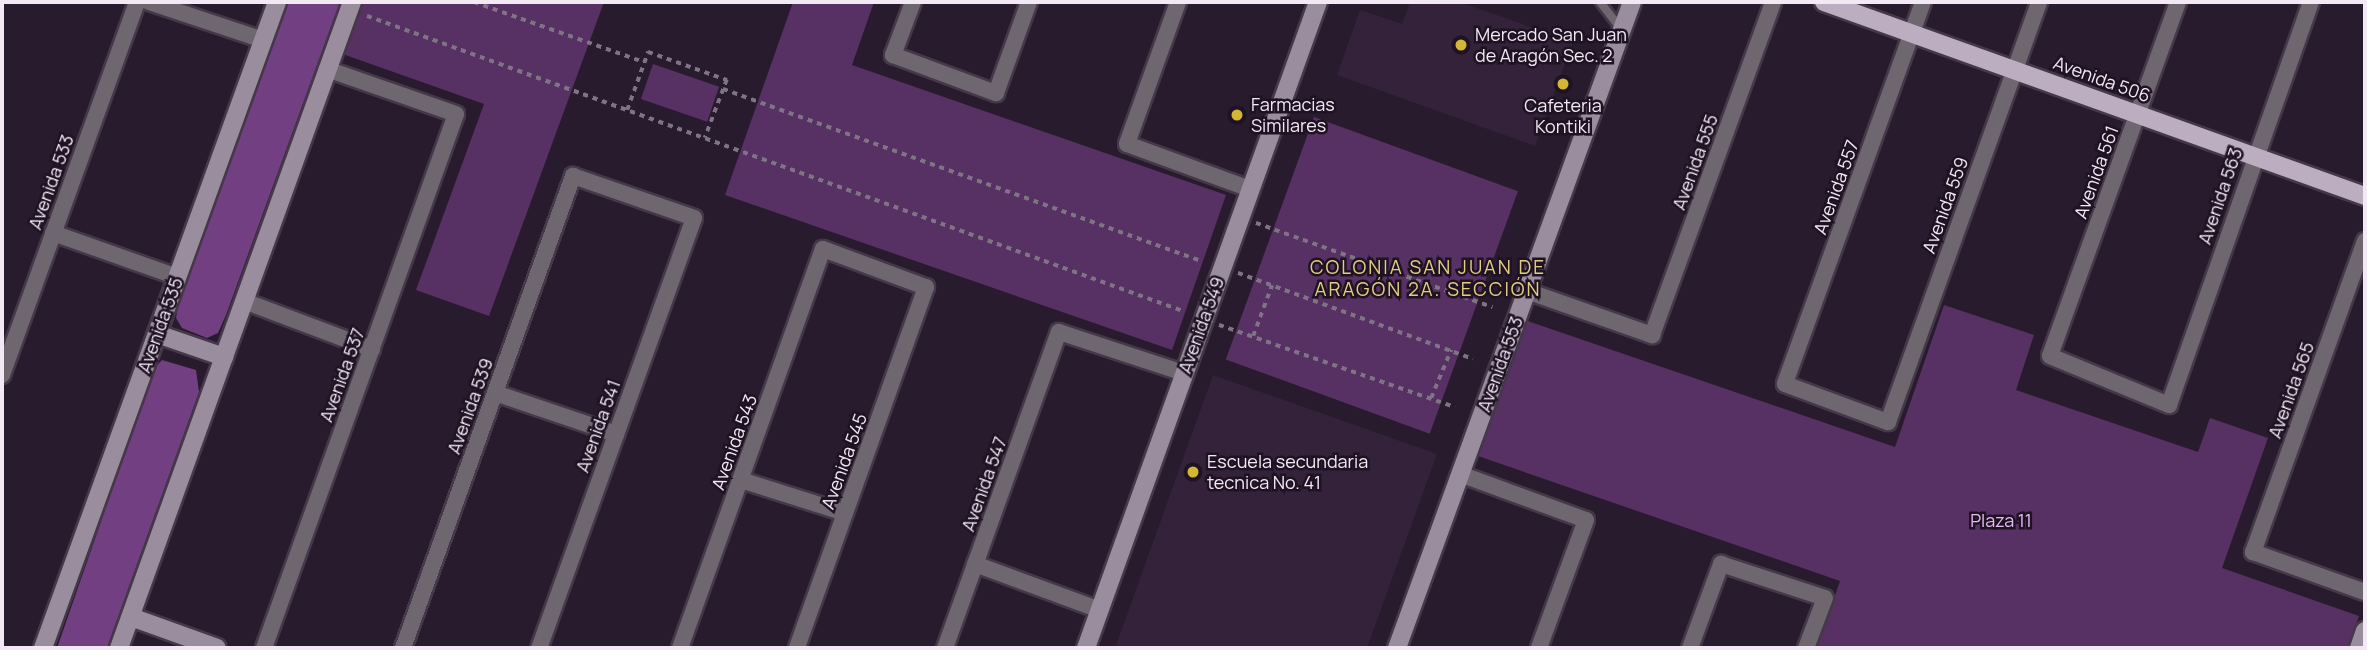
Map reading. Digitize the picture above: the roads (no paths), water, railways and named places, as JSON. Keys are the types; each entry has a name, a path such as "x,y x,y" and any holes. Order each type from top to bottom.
{"main road":[{"name":"Avenida 506","path":"1824,2 2365,197"}],"street":[{"name":"Avenida 533","path":"2,375 137,2"},
{"path":"149,2 263,40"},
{"name":"Avenida 535","path":"43,648 276,2"},
{"path":"119,648 352,2"},
{"path":"913,2 893,55 996,93 1029,2"},
{"path":"1178,2 1127,144 1250,189"},
{"name":"Avenida 549","path":"1086,648 1318,2"},
{"name":"Avenida 553","path":"1397,648 1632,2"},
{"name":"Avenida 555","path":"1527,290 1653,335 1773,2"},
{"name":"Avenida 557","path":"1888,422 1785,384 1923,2"},
{"name":"Avenida 559","path":"1888,422 2039,2"},
{"name":"Avenida 561","path":"2169,405 2050,356 2178,2"},
{"name":"Avenida 563","path":"2169,405 2254,156 2311,2"},
{"name":"Avenida 537","path":"264,648 456,114 327,69"},
{"name":"Avenida 539","path":"403,648 573,176 694,218"},
{"name":"Avenida 541","path":"539,648 694,218"},
{"path":"53,233 177,277"},
{"name":"Avenida 565","path":"2365,241 2253,552 2365,592"},
{"name":"Avenida 543","path":"680,648 823,249 926,287"},
{"name":"Avenida 545","path":"797,648 926,287"},
{"path":"244,301 372,349"},
{"name":"Avenida 547","path":"945,648 1059,332 1184,373"},
{"path":"157,334 224,357"},
{"path":"495,393 616,434"},
{"path":"1460,474 1586,520 1539,648"},
{"path":"741,480 845,513"},
{"path":"975,564 1100,610"},
{"path":"1690,648 1721,564 1825,598 1806,648"},
{"path":"131,617 217,648"},
{"path":"2359,648 2365,631"}],"lane":[{"path":"1600,2 1622,30"}],"place":[{"name":"Mercado San Juan de Aragón Sec. 2","path":"1461,45"},
{"name":"Cafeteria Kontiki","path":"1563,84"},
{"name":"Farmacias Similares","path":"1237,115"},
{"name":"Escuela secundaria tecnica No. 41","path":"1193,472"}],"district":[{"name":"COLONIA SAN JUAN DE ARAGÓN 2A. SECCIÓN","path":"1428,279"}],"park label":[{"name":"Plaza 11","path":"2001,520"}]}
